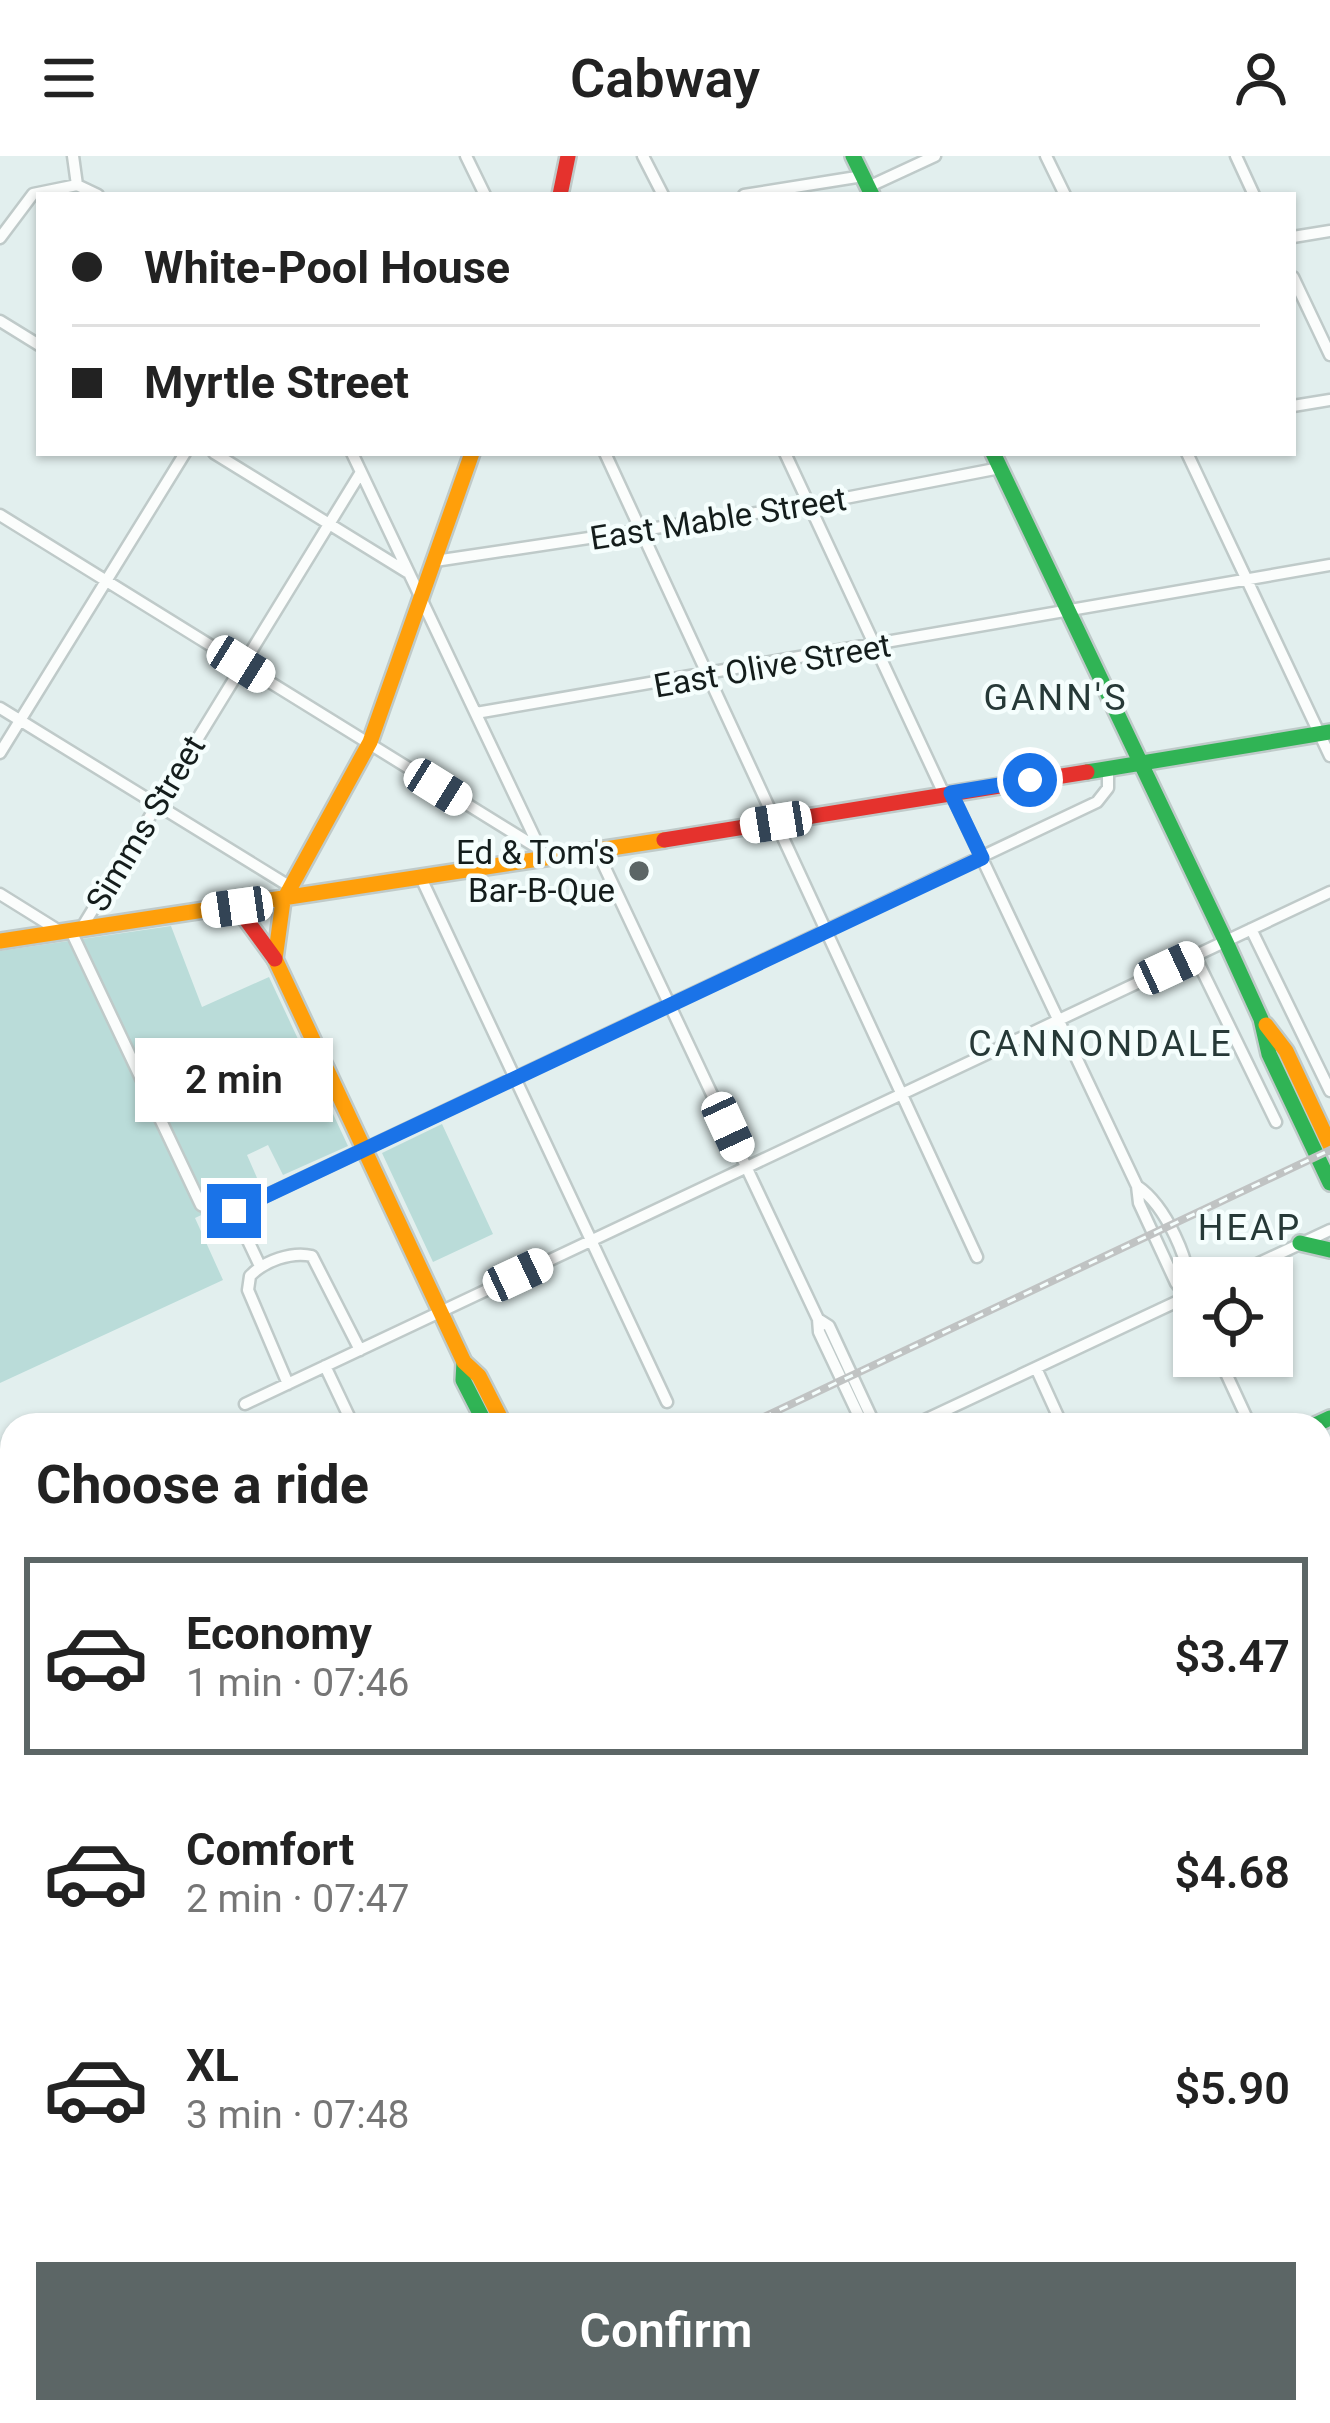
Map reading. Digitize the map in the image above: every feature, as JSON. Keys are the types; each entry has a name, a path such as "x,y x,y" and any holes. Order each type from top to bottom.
{"street":[{"path":"73,156 77,185"},
{"path":"466,156 483,192"},
{"path":"561,192 568,156"},
{"path":"643,156 661,192"},
{"path":"853,156 868,186"},
{"path":"785,192 868,186 935,156"},
{"path":"1046,156 1064,192"},
{"path":"1236,156 1254,192"},
{"path":"43,192 77,185 92,192"},
{"path":"0,238 36,193"},
{"path":"1296,237 1330,231"},
{"path":"1296,283 1330,355"},
{"path":"0,321 36,343"},
{"path":"1296,406 1330,400"},
{"path":"0,753 182,456"},
{"path":"219,456 410,574"},
{"path":"353,456 543,855"},
{"path":"275,959 285,893 370,744 471,456"},
{"path":"606,456 977,1257"},
{"path":"785,456 1137,1186 1153,1197 1182,1257"},
{"path":"1188,456 1325,733 1330,755"},
{"path":"997,457 1262,1019 1286,1051 1330,1144"},
{"name":"East Mable Street","path":"434,561 809,505 997,457"},
{"name":"Simms Street","path":"71,931 361,472"},
{"path":"0,515 543,855"},
{"name":"East Olive Street","path":"476,713 712,676 1330,565"},
{"path":"0,708 155,803 285,893"},
{"path":"0,941 237,907 285,893 422,880 543,855 597,851 1325,733"},
{"path":"0,894 71,931 201,1205 215,1216 1096,802 1108,788 1108,767"},
{"path":"597,851 818,1318 819,1332 857,1413"},
{"path":"422,880 668,1402"},
{"path":"245,1404 1330,892"},
{"path":"237,907 275,959 439,1312 498,1413"},
{"path":"1252,929 1330,1091"},
{"path":"1195,956 1276,1122"},
{"path":"1262,1019 1270,1054 1330,1183"},
{"path":"234,1211 260,1266"},
{"path":"1271,1257 1329,1230"},
{"path":"1300,1243 1330,1250"},
{"path":"288,1384 248,1290 250,1276 260,1266 300,1253 312,1256 360,1350"},
{"path":"940,1413 1173,1307"},
{"path":"818,1318 829,1326 869,1413"},
{"path":"464,1362 463,1380 479,1413"},
{"path":"325,1366 347,1413"},
{"path":"1036,1368 1057,1413"},
{"path":"1227,1377 1244,1413"}],"shaded area":[{"path":"171,926 202,1007 269,977 348,1146 283,1175 268,1145 247,1155 261,1187 195,1218 223,1280 0,1383 0,951"},
{"path":"442,1124 493,1234 433,1262 382,1153"}],"railway":[{"path":"772,1413 1330,1150"}],"traffic: fast":[{"path":"853,156 871,192"},
{"path":"994,456 1226,942 1261,1019 1269,1054 1330,1183"},
{"path":"1087,772 1330,732"},
{"path":"1300,1243 1330,1250"},
{"path":"464,1362 463,1380 480,1413"}],"traffic: slow":[{"path":"471,456 370,742 283,901 275,959 464,1362 479,1376 498,1413"},
{"path":"0,941 664,840"},
{"path":"1266,1025 1286,1051 1330,1145"}],"traffic: jam":[{"path":"561,192 568,156"},
{"path":"664,840 1087,772"},
{"path":"237,907 275,959"}],"place":[{"name":"Ed & Tom's Bar-B-Que","path":"639,871"}],"district":[{"name":"GANN'S","path":"1056,697"},
{"name":"CANNONDALE","path":"1101,1043"},
{"name":"HEAP","path":"1250,1227"}],"route":[{"path":"234,1211 982,858 951,793 1030,780"}]}
